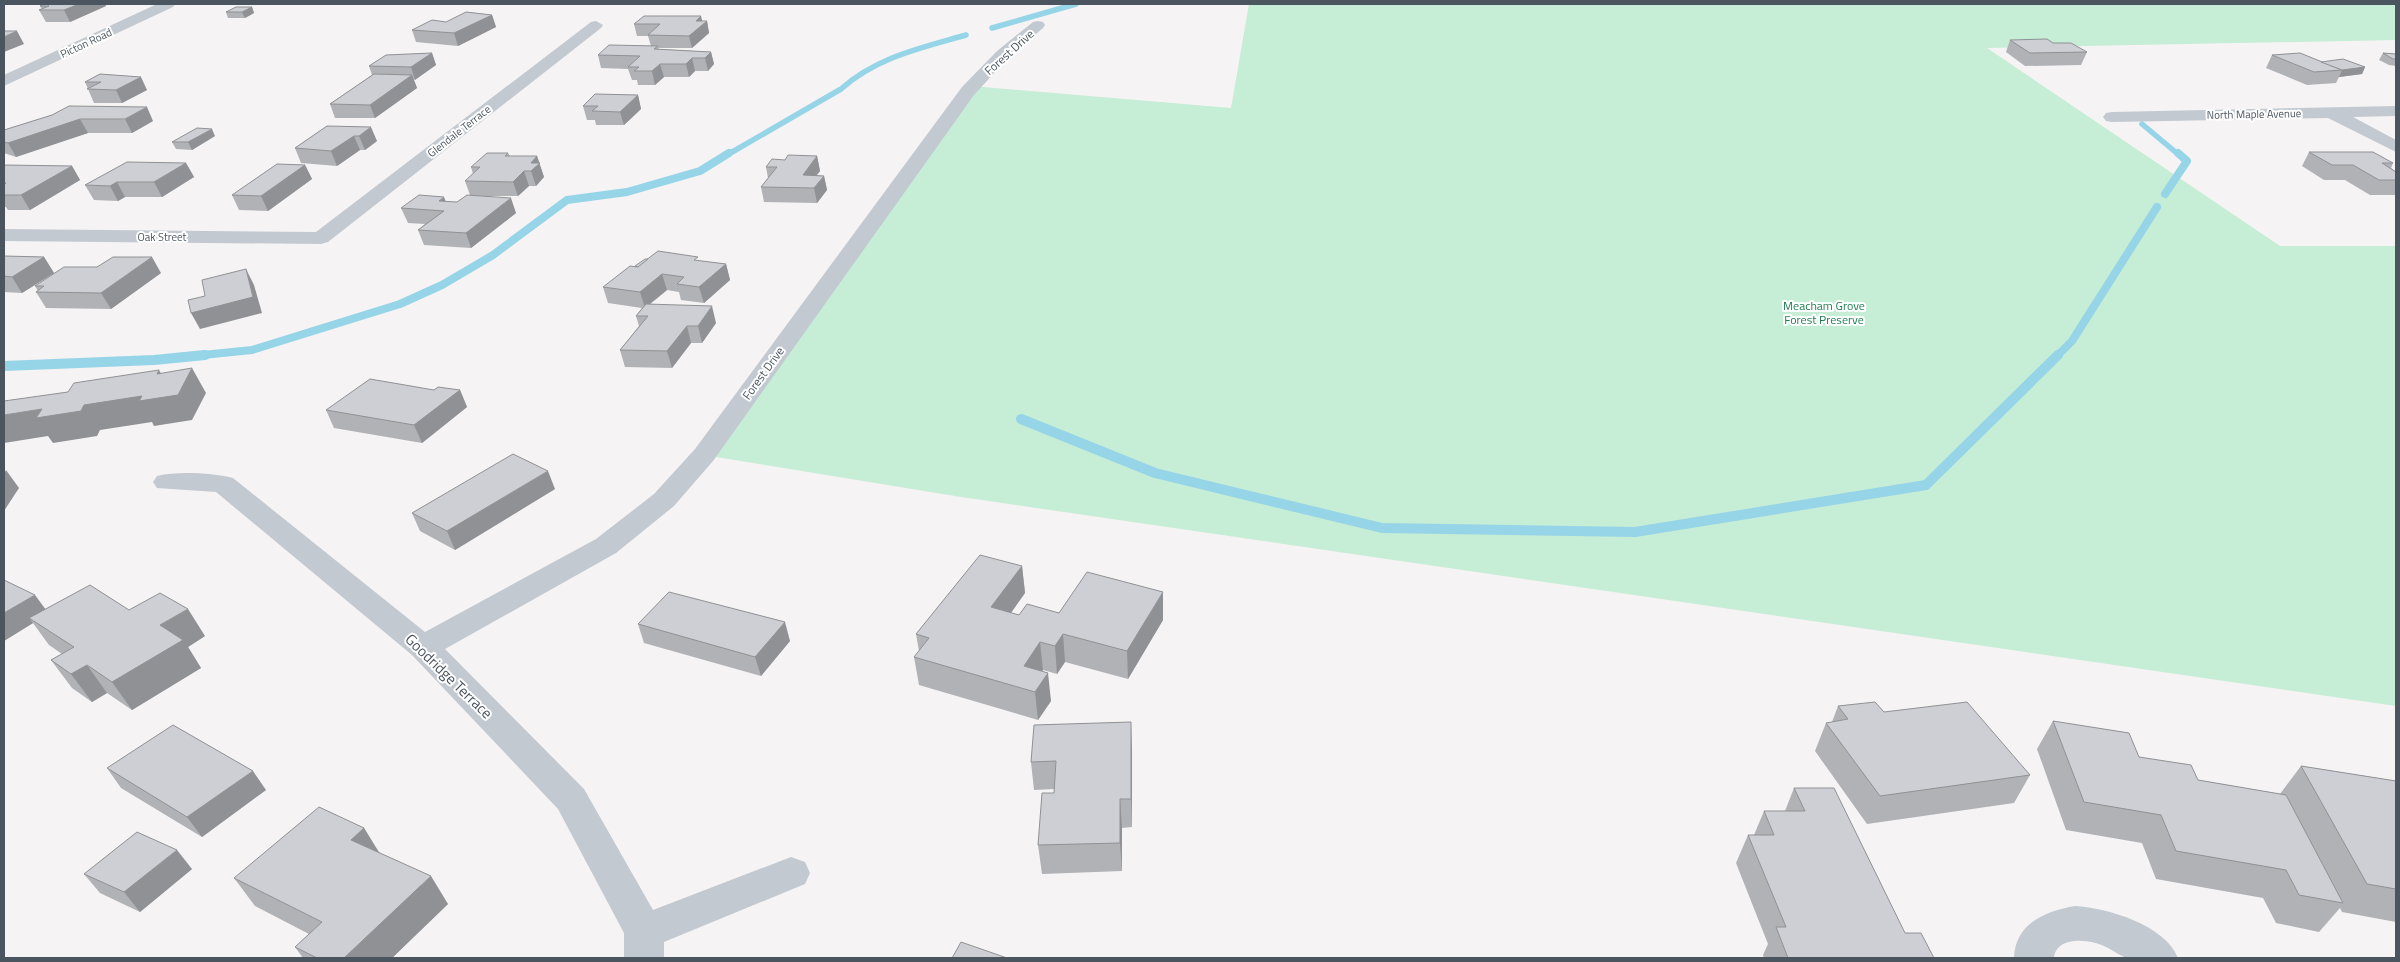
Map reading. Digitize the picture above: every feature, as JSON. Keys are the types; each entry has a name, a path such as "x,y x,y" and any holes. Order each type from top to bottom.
{"street":[{"name":"Picton Road","path":"4,81 168,4"},
{"name":"Glendale Terrace","path":"321,238 596,25"},
{"name":"Forest Drive","path":"423,648 606,546 664,500 704,455 968,90 1003,54 1038,25"},
{"name":"North Maple Avenue","path":"2112,117 2396,111"},
{"path":"2332,113 2396,147"},
{"name":"Oak Street","path":"4,236 321,238"},
{"name":"Goodridge Terrace","path":"167,482 223,484 423,648 571,799 644,945"},
{"path":"644,945 791,873"},
{"path":"2034,958 2034,951 2041,936 2055,927 2076,924 2100,927 2126,937 2158,958"}],"green space":[{"name":"Meacham Grove Forest Preserve","path":"1249,4 2396,4 2396,40 1987,48 2280,246 2396,246 2396,706 961,497 704,455 972,86 1231,108"}],"building":[{"path":"45,4 79,4 64,10 39,10 49,6 40,6"},
{"path":"236,7 252,7 242,12 226,12"},
{"path":"466,12 492,15 454,33 412,30 432,20 446,22"},
{"path":"644,16 701,16 696,21 707,21 689,36 648,35 660,24 634,24"},
{"path":"4,31 17,31 4,37"},
{"path":"2047,39 2053,43 2071,43 2087,52 2030,53 2010,40"},
{"path":"609,45 658,46 654,49 711,52 705,58 692,58 686,64 660,64 652,71 634,71 639,67 628,67 640,56 598,55"},
{"path":"432,53 411,67 369,66 386,55"},
{"path":"2300,53 2342,70 2314,72 2272,55"},
{"path":"2383,53 2396,54 2396,59 2393,59"},
{"path":"2343,59 2365,67 2342,70 2321,62"},
{"path":"100,74 141,77 116,90 87,89 101,82 85,82"},
{"path":"374,74 412,75 370,105 330,104"},
{"path":"595,94 638,95 620,112 592,111 598,106 583,106"},
{"path":"69,106 147,107 125,119 80,119 8,143 4,142 4,130 52,115"},
{"path":"327,126 371,127 359,136 354,136 331,151 295,148"},
{"path":"197,128 212,129 188,142 172,142"},
{"path":"2309,152 2373,152 2393,163 2382,163 2396,172 2396,180 2379,180 2353,165 2332,165"},
{"path":"487,153 508,153 505,156 537,156 531,163 540,163 531,171 524,171 513,182 465,181 480,167 471,167"},
{"path":"788,155 817,156 803,175 824,176 814,188 761,187 777,167 766,167 772,159 785,160"},
{"path":"127,162 186,163 154,182 117,182 110,186 85,185"},
{"path":"277,164 305,165 261,196 232,195"},
{"path":"4,165 72,166 21,195 4,195 4,185 6,183 4,183"},
{"path":"419,195 444,197 439,201 457,202 467,195 511,198 466,233 418,230 444,211 401,208"},
{"path":"658,251 698,257 694,260 726,264 699,287 677,284 684,277 662,274 640,292 603,287 630,266 637,267"},
{"path":"4,256 44,257 12,277 4,276"},
{"path":"113,257 152,257 101,293 36,292 44,286 35,286 64,267 97,267"},
{"path":"648,259 638,267 635,266"},
{"path":"246,269 253,297 191,313 188,300 205,296 202,280"},
{"path":"646,304 712,306 698,326 687,326 667,351 620,350 648,316 636,316"},
{"path":"192,368 178,395 139,401 142,396 84,405 81,411 36,418 42,409 4,415 4,401 68,392 74,383 159,370 157,374"},
{"path":"370,379 434,390 438,387 460,390 414,425 326,410"},
{"path":"513,454 548,471 447,531 412,513"},
{"path":"980,555 1022,566 991,607 1019,615 1027,604 1059,613 1087,572 1163,592 1127,651 1063,634 1055,646 1040,642 1024,666 1048,673 1035,692 914,657 929,638 916,634"},
{"path":"4,580 35,595 4,613"},
{"path":"90,585 129,610 160,593 188,609 160,625 183,640 112,682 87,665 71,674 51,660 74,647 29,618"},
{"path":"669,592 785,622 755,657 638,624"},
{"path":"1875,702 1884,712 1967,702 2030,775 1880,796 1826,723 1848,719 1838,706"},
{"path":"2053,721 2129,733 2139,757 2191,765 2198,780 2286,795 2343,903 2299,895 2286,870 2176,851 2161,815 2084,802"},
{"path":"1131,722 1131,799 1120,799 1120,843 1038,845 1042,793 1054,793 1056,761 1031,762 1034,725"},
{"path":"173,725 253,771 187,817 107,768"},
{"path":"2301,766 2396,781 2396,889 2367,884"},
{"path":"1794,788 1834,788 1905,933 1921,933 1934,958 1788,958 1776,927 1786,927 1748,835 1774,835 1764,811 1805,811"},
{"path":"319,807 364,828 351,840 431,876 344,958 317,958 295,947 322,922 234,878"},
{"path":"137,832 177,850 124,892 84,874"},
{"path":"961,942 1007,958 952,958"}],"waterway":[{"path":"992,28 1076,4"},
{"path":"727,155 841,89 869,69 916,49 966,35"},
{"path":"2142,124 2179,155"},
{"path":"193,356 252,350 400,304 442,285 493,255 567,200 627,192 700,171 729,153"},
{"path":"2165,194 2187,161 2178,153"},
{"path":"2058,355 2072,341 2157,207"},
{"path":"4,366 154,360 205,355"},
{"path":"1021,419 1155,473 1382,528 1635,532 1926,485 2058,355"}]}
